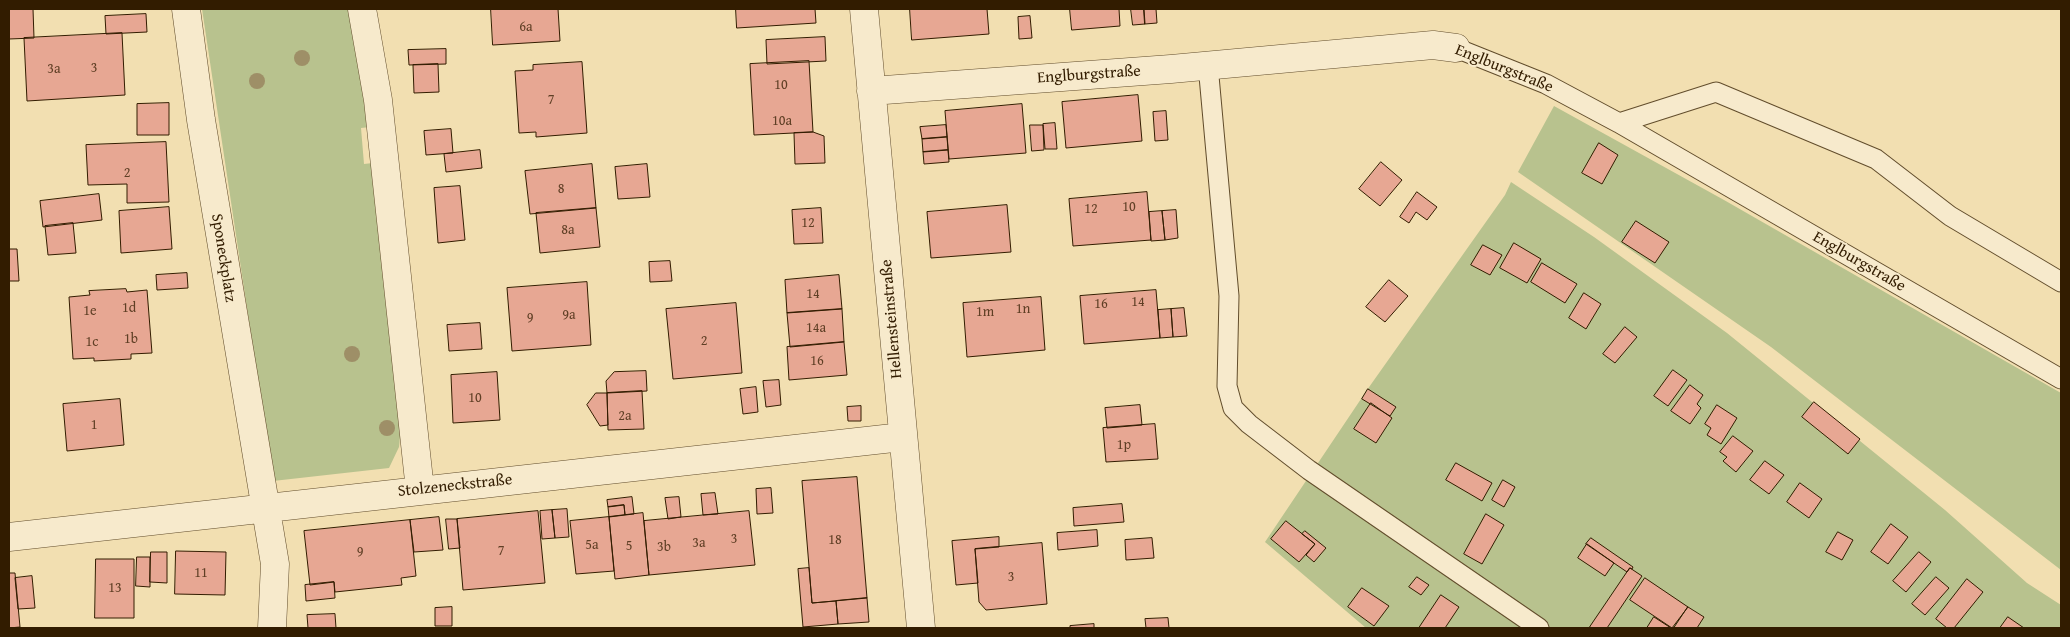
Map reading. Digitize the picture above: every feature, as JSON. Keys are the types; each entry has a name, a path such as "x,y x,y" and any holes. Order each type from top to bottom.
{"street":[{"name":"Sponeckplatz","path":"186,9 202,129 264,508 275,564 272,628"},
{"path":"362,9 378,100 420,490"},
{"name":"Hellensteinstraße","path":"864,9 921,628"},
{"name":"Englburgstraße","path":"871,91 1208,66 1433,46 1456,48"},
{"name":"Stolzeneckstraße","path":"9,537 902,436"}],"lane":[{"name":"Englburgstraße","path":"1456,48 1546,84 1619,123 2061,379"},
{"path":"1208,66 1229,296 1227,386 1233,408 1249,424 1309,470 1539,628"},
{"path":"1619,123 1716,92 1876,159 1950,216 2061,282"}],"green space":[{"path":"202,9 348,9 370,127 361,128 364,164 373,163 397,342 400,437 399,447 389,468 273,481"},
{"path":"1554,106 1724,200 2061,393 2061,570 1771,347 1518,172"},
{"path":"1511,182 1594,237 1727,333 1945,510 2027,583 2061,605 2061,628 1366,628 1265,542 1367,390 1505,195"}],"building":[{"path":"9,9 33,9 34,38 9,39"},
{"path":"491,9 558,9 560,41 493,45"},
{"path":"736,9 815,9 816,23 737,28"},
{"path":"910,9 987,9 989,34 912,40"},
{"path":"1070,9 1119,9 1120,26 1072,30"},
{"path":"1131,9 1144,9 1145,24 1133,25"},
{"path":"1144,9 1156,9 1157,23 1145,24"},
{"path":"146,14 147,32 106,34 105,16"},
{"path":"1030,16 1032,38 1019,39 1018,17"},
{"path":"122,33 125,95 27,101 24,38"},
{"path":"825,37 826,61 767,64 766,40"},
{"path":"446,49 446,64 409,65 408,50"},
{"path":"809,61 813,132 754,135 750,64"},
{"path":"582,62 587,133 536,137 536,132 519,133 515,71 533,70 533,65"},
{"path":"438,64 439,92 414,93 413,65"},
{"path":"1138,95 1142,141 1066,148 1062,102"},
{"path":"169,103 169,135 137,135 137,104"},
{"path":"1022,104 1026,153 949,159 945,111"},
{"path":"1166,111 1168,140 1155,141 1153,112"},
{"path":"1055,123 1057,149 1045,149 1043,124"},
{"path":"946,125 947,137 922,139 920,127"},
{"path":"1030,125 1043,125 1044,150 1032,151"},
{"path":"451,129 453,153 426,155 424,131"},
{"path":"813,132 824,136 825,163 795,164 794,133"},
{"path":"947,137 948,150 923,152 922,139"},
{"path":"166,142 169,202 127,203 127,184 88,185 86,145"},
{"path":"1599,143 1618,155 1602,184 1582,173"},
{"path":"480,150 482,168 446,172 444,154"},
{"path":"948,150 949,162 924,164 923,152"},
{"path":"1381,162 1402,180 1380,206 1359,189"},
{"path":"592,164 596,208 530,214 525,171"},
{"path":"647,164 650,197 618,199 615,167"},
{"path":"460,186 465,240 438,243 434,188"},
{"path":"1147,192 1151,240 1073,246 1069,199"},
{"path":"1417,192 1437,207 1427,220 1416,212 1409,223 1400,217"},
{"path":"99,194 102,220 43,227 40,201"},
{"path":"1007,205 1011,252 931,258 927,212"},
{"path":"169,207 172,249 121,253 119,211"},
{"path":"596,208 600,247 540,253 536,213"},
{"path":"821,208 823,243 794,244 792,210"},
{"path":"1176,210 1178,238 1165,240 1162,211"},
{"path":"1162,211 1165,240 1151,241 1149,212"},
{"path":"1636,221 1669,242 1655,263 1622,242"},
{"path":"73,223 76,253 48,255 45,226"},
{"path":"1514,243 1541,259 1527,283 1500,268"},
{"path":"1483,245 1502,255 1490,275 1471,265"},
{"path":"9,249 17,249 19,281 9,281"},
{"path":"670,261 672,281 650,282 649,262"},
{"path":"1542,263 1577,284 1565,303 1531,282"},
{"path":"187,273 188,288 157,290 156,275"},
{"path":"839,275 842,309 787,313 785,280"},
{"path":"1389,280 1408,296 1385,322 1366,307"},
{"path":"587,282 591,345 512,351 507,288"},
{"path":"126,289 127,292 147,290 152,353 131,354 131,359 94,361 94,358 73,359 69,297 90,295 89,291"},
{"path":"1156,290 1160,338 1084,344 1080,296"},
{"path":"1584,293 1601,304 1586,329 1569,318"},
{"path":"1041,297 1045,350 967,357 963,303"},
{"path":"736,303 742,373 673,379 666,309"},
{"path":"1184,308 1187,336 1173,337 1171,309"},
{"path":"842,309 844,342 790,347 787,313"},
{"path":"1171,309 1173,337 1160,338 1158,310"},
{"path":"480,323 482,349 449,351 447,325"},
{"path":"1625,327 1637,337 1615,363 1603,354"},
{"path":"844,342 847,375 789,380 787,347"},
{"path":"1673,370 1687,380 1668,406 1654,396"},
{"path":"646,371 647,391 607,393 606,381 614,372"},
{"path":"497,372 500,420 453,423 451,375"},
{"path":"779,380 781,405 766,407 763,381"},
{"path":"1690,385 1703,395 1697,404 1701,408 1690,424 1671,411"},
{"path":"756,387 758,412 743,414 740,389"},
{"path":"1368,389 1396,407 1390,416 1362,399"},
{"path":"642,391 644,429 608,430 607,393"},
{"path":"596,393 607,393 608,425 600,426 587,405"},
{"path":"120,399 124,445 67,451 63,404"},
{"path":"1814,402 1860,439 1848,454 1802,417"},
{"path":"1371,403 1392,418 1376,443 1354,429"},
{"path":"1140,405 1142,425 1107,428 1105,408"},
{"path":"1717,405 1737,418 1721,444 1707,435 1711,428 1705,424"},
{"path":"861,406 861,421 848,421 847,407"},
{"path":"1155,424 1158,459 1106,462 1103,428"},
{"path":"1733,436 1753,451 1736,472 1723,461 1727,457 1720,452"},
{"path":"1765,461 1784,475 1769,494 1750,480"},
{"path":"1456,463 1492,483 1482,501 1446,480"},
{"path":"857,477 867,598 812,603 802,481"},
{"path":"1503,480 1515,487 1504,507 1492,500"},
{"path":"1800,483 1822,499 1809,518 1787,502"},
{"path":"771,488 773,513 757,514 756,489"},
{"path":"715,493 718,514 703,515 701,494"},
{"path":"632,497 634,514 625,515 624,505 608,507 607,500"},
{"path":"679,497 681,517 668,519 665,498"},
{"path":"1122,504 1124,522 1074,526 1073,508"},
{"path":"624,505 625,515 609,517 608,507"},
{"path":"567,509 569,537 555,538 552,510"},
{"path":"552,510 555,538 542,539 540,511"},
{"path":"538,511 545,583 463,590 457,519"},
{"path":"749,511 755,565 649,575 644,521"},
{"path":"643,513 649,575 615,579 609,517"},
{"path":"1486,514 1504,525 1482,564 1464,554"},
{"path":"439,517 443,550 414,552 410,520"},
{"path":"609,517 614,571 576,574 570,521"},
{"path":"446,519 457,519 460,548 449,549"},
{"path":"410,520 416,576 401,578 402,585 335,592 334,582 310,585 304,531"},
{"path":"1286,521 1315,544 1299,562 1271,539"},
{"path":"1891,524 1908,537 1888,564 1871,552"},
{"path":"1097,530 1098,546 1058,550 1057,533"},
{"path":"1305,531 1326,548 1314,562 1306,555 1315,544 1302,534"},
{"path":"1838,532 1853,540 1842,560 1826,552"},
{"path":"999,537 999,547 975,549 978,583 956,585 952,541"},
{"path":"1152,538 1154,558 1126,560 1125,540"},
{"path":"1591,538 1633,567 1632,569 1630,568 1627,572 1586,544"},
{"path":"1042,543 1047,604 986,610 979,602 975,549"},
{"path":"1587,544 1614,563 1605,576 1578,558"},
{"path":"176,551 226,552 225,595 175,594"},
{"path":"151,552 167,552 167,583 150,582"},
{"path":"1919,552 1931,562 1906,592 1893,581"},
{"path":"137,557 150,557 150,587 136,586"},
{"path":"96,559 134,559 134,618 95,618"},
{"path":"809,568 812,603 836,601 838,624 803,627 798,569"},
{"path":"1630,568 1642,576 1607,628 1590,627"},
{"path":"9,573 15,573 20,627 9,628"},
{"path":"32,576 35,608 18,609 15,578"},
{"path":"1417,577 1429,585 1421,595 1409,587"},
{"path":"1936,577 1949,588 1925,615 1912,604"},
{"path":"1645,578 1688,607 1672,628 1630,600"},
{"path":"1967,579 1983,592 1954,628 1947,628 1936,619"},
{"path":"334,582 335,598 306,601 305,585"},
{"path":"1362,588 1389,606 1374,626 1348,607"},
{"path":"1441,595 1459,607 1445,628 1419,628"},
{"path":"867,598 869,622 838,624 836,601"},
{"path":"452,607 452,626 435,626 435,608"},
{"path":"1688,607 1704,617 1697,628 1674,628"},
{"path":"335,614 336,628 308,628 307,615"},
{"path":"1654,617 1671,628 1647,628"},
{"path":"2008,617 2024,628 2000,628"},
{"path":"1168,618 1169,628 1146,628 1145,619"},
{"path":"1094,624 1094,628 1070,628 1070,626"}]}
